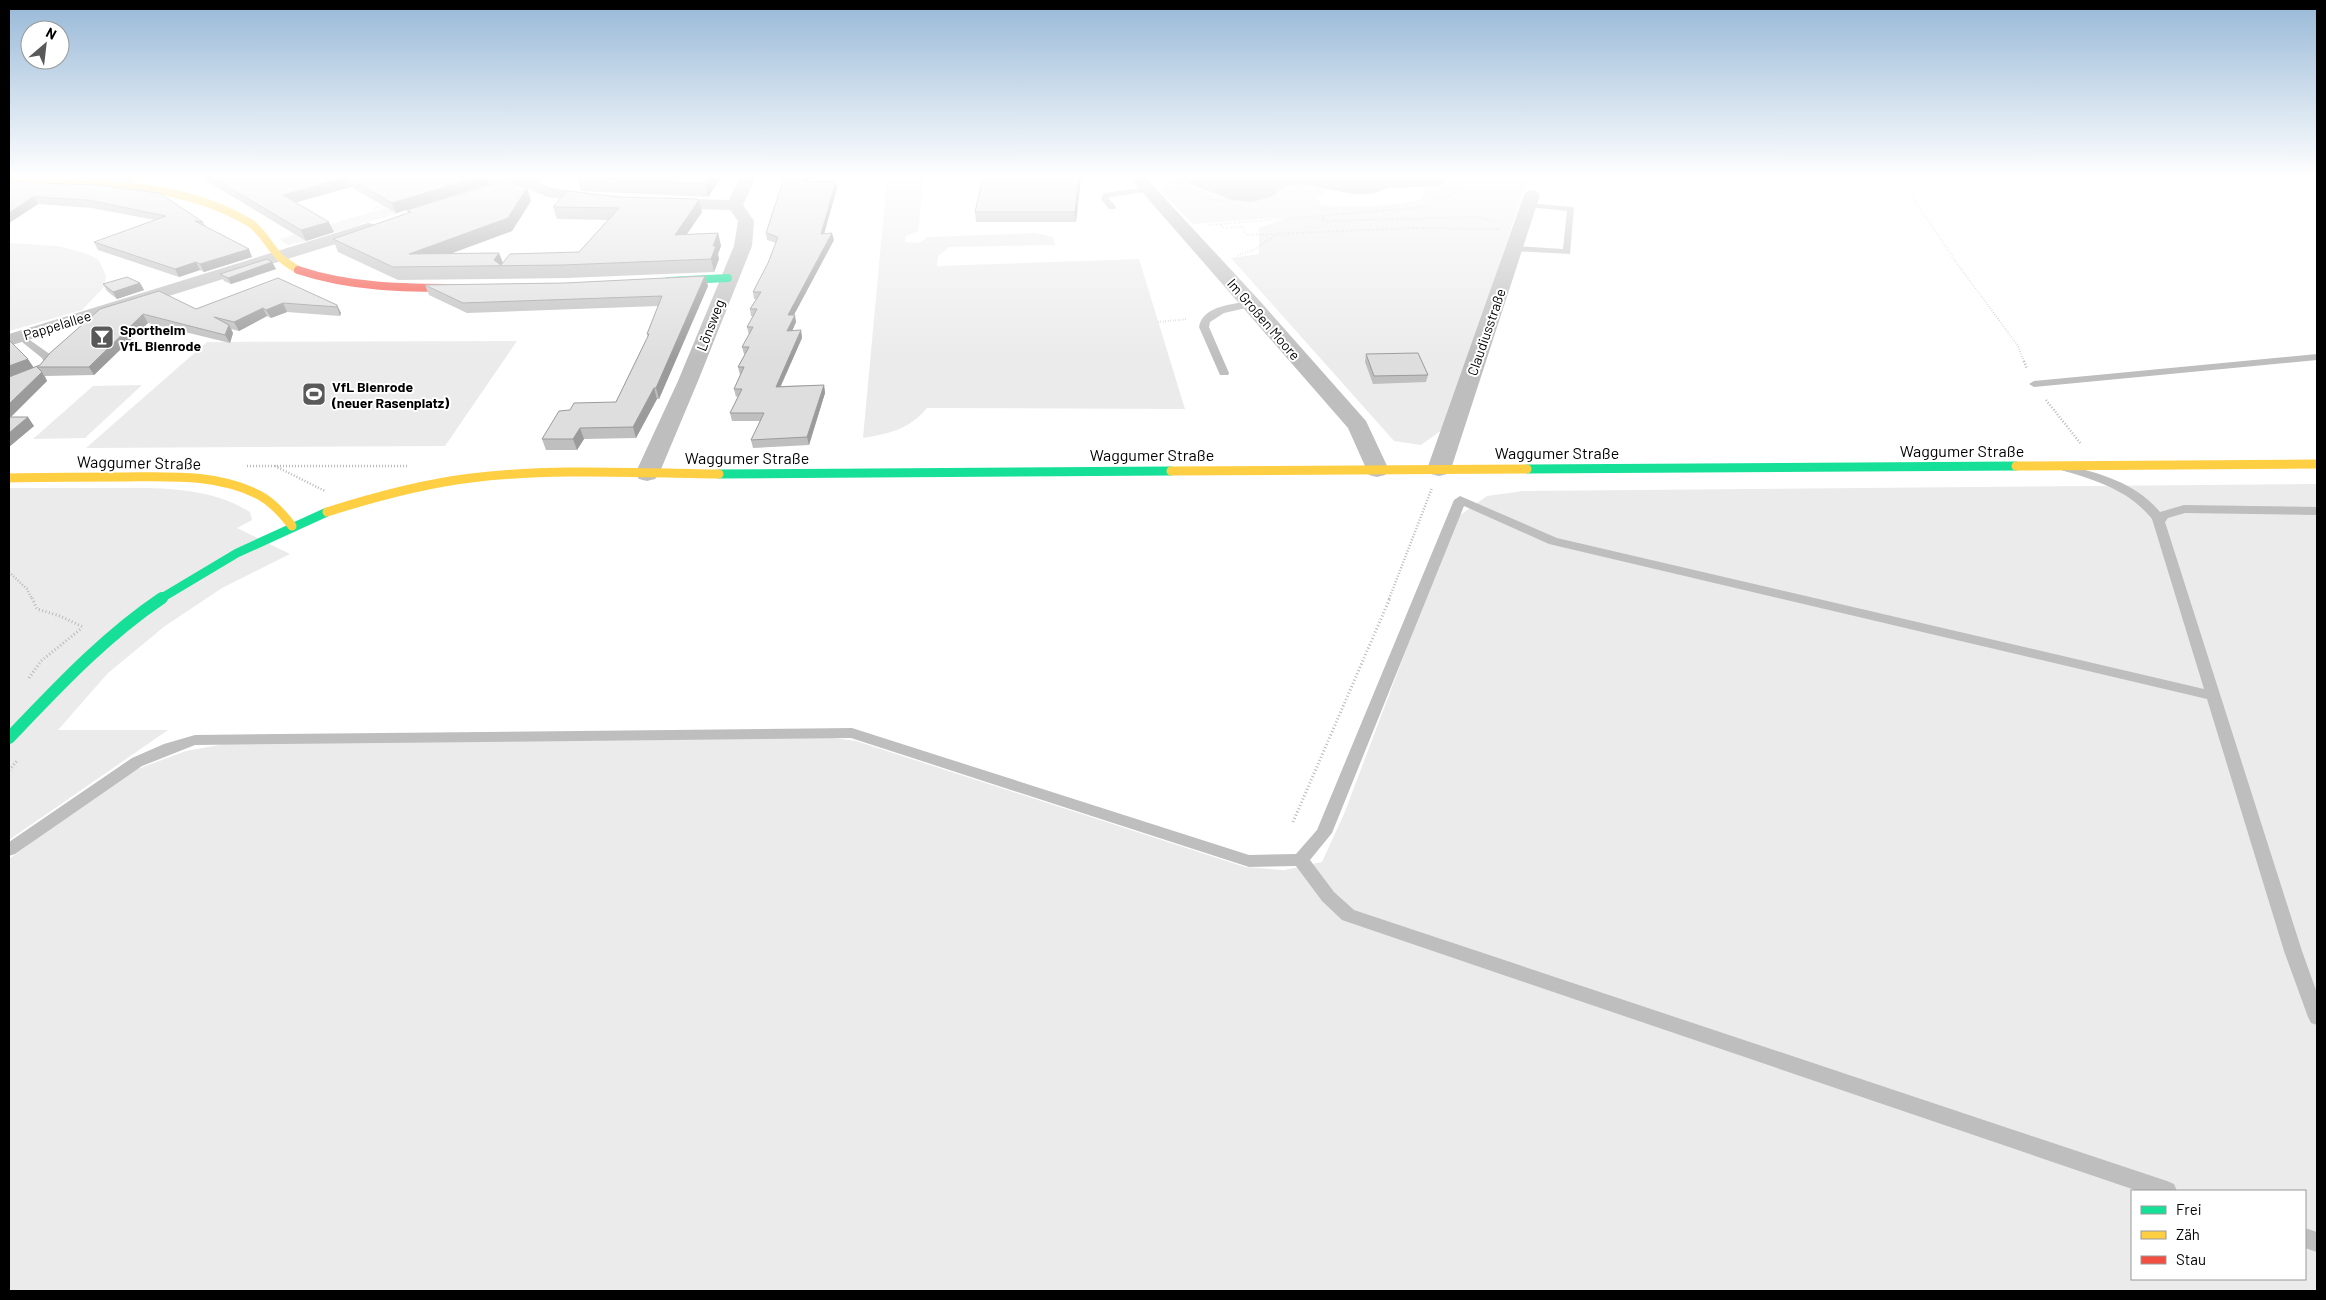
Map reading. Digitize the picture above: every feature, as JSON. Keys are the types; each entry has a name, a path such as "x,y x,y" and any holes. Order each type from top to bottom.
{"street":[{"path":"266,238 278,256 311,275 353,284 397,287 474,287"},
{"name":"Pappelallee","path":"14,338 338,238"},
{"name":"Lönsweg","path":"648,474 688,381 745,238"},
{"name":"Im Großen Moore","path":"1193,238 1358,426 1377,470"},
{"name":"Claudiusstraße","path":"1439,469 1518,238"},
{"path":"652,282 728,278"},
{"name":"Waggumer Straße","path":"9,478 158,477 216,481 236,486 266,500 282,512 292,526 370,499 470,478 520,475 2317,464"},
{"path":"9,738 82,663 163,596 235,553 292,526"}],"lane":[{"path":"1515,249 1567,252 1568,238"},
{"path":"1224,373 1204,327 1208,317 1226,309 1252,304"},
{"path":"9,383 40,370 49,363 47,357 14,338"},
{"path":"2034,384 2317,358"},
{"path":"2057,466 2126,489 2143,500 2152,509 2159,522 2293,951 2317,1017"},
{"path":"9,850 137,762 169,748 195,740 852,733 1249,861 1300,860 1324,833 1460,500 1553,541 2214,696"},
{"path":"2159,522 2164,515 2184,509 2317,511"},
{"path":"1300,860 1321,885 1333,904 1348,915 2164,1190"}],"path":[{"path":"1217,265 1254,250 1271,238"},
{"path":"1940,238 2018,346 2034,384 2099,465"},
{"path":"1158,322 1208,317"},
{"path":"274,466 333,495"},
{"path":"1293,822 1391,596 1439,469"},
{"path":"9,572 27,589 37,609 60,616 83,627"},
{"path":"9,770 22,756"}],"shaded area":[{"path":"285,238 318,238 288,245 280,239"},
{"path":"881,238 906,238 905,242 919,243 927,238 1053,238 1055,245 949,247 938,256 937,266 1139,259 1185,409 927,408 906,426 881,435 863,438"},
{"path":"1259,238 1508,238 1446,427 1421,445 1394,441 1231,258 1259,254"},
{"path":"9,243 58,246 85,253 99,260 106,276 104,287 82,310 9,331"},
{"name":"VfL Bienrode (neuer Rasenplatz)","path":"517,341 445,446 86,448 207,342"},
{"path":"142,385 85,438 33,439 93,386"},
{"path":"2317,484 2317,1291 9,1291 9,859 127,773 186,751 230,743 819,736 856,741 1245,867 1284,870 1322,862 1344,814 1456,518 1487,496 1523,491"},
{"path":"9,488 161,488 216,497 250,512 252,520 237,528 290,554 222,588 165,626 108,673 58,730 168,730 9,840"}],"building":[{"path":"106,238 227,238 249,249 200,264 196,262 175,269 94,242"},
{"path":"454,238 409,254 499,253 494,260 501,265 510,254 579,252 592,238 716,238 713,246 716,246 711,259 563,265 393,267 333,239"},
{"path":"778,238 829,238 788,315 795,315 787,331 801,330 776,387 824,385 807,437 751,440 764,413 730,413 742,389 734,389 744,367 738,367 749,347 742,347 753,327 747,327 757,309 750,309 761,292 753,292 768,263"},
{"path":"267,259 272,262 228,278 220,274"},
{"path":"705,276 656,388 654,388 633,427 580,428 573,439 542,439 559,411 570,410 574,403 616,402 649,334 647,334 662,296 463,303 425,285 565,283"},
{"path":"127,277 140,283 113,292 103,284"},
{"path":"278,278 337,305 337,307 283,303 266,310 263,308 234,322 214,317 229,325 225,335 143,314 89,367 37,367 42,372 9,404 9,377 40,365 50,353 100,309 159,291 196,309"},
{"path":"9,340 28,359 9,366"},
{"path":"1418,353 1428,375 1374,376 1366,354"},
{"path":"9,417 28,417 9,433"}],"traffic: fast":[{"path":"668,281 728,278"},
{"path":"1527,469 2016,466"},
{"path":"719,474 1171,471"},
{"path":"9,738 91,655 128,623 154,604 181,585 237,553 327,512"}],"traffic: slow":[{"path":"266,238 277,255 298,270"},
{"path":"2016,466 2317,464"},
{"path":"1171,471 1527,469"},
{"path":"327,512 416,487 471,478 564,472 719,474"},
{"path":"9,478 155,477 209,480 243,488 259,495 277,509 292,526"}],"traffic: jam":[{"path":"298,270 318,277 358,285 399,288 462,288"}],"place":[{"name":"Sportheim VfL Bienrode","path":"102,337"},
{"name":"VfL Bienrode (neuer Rasenplatz)","path":"314,394"}]}
